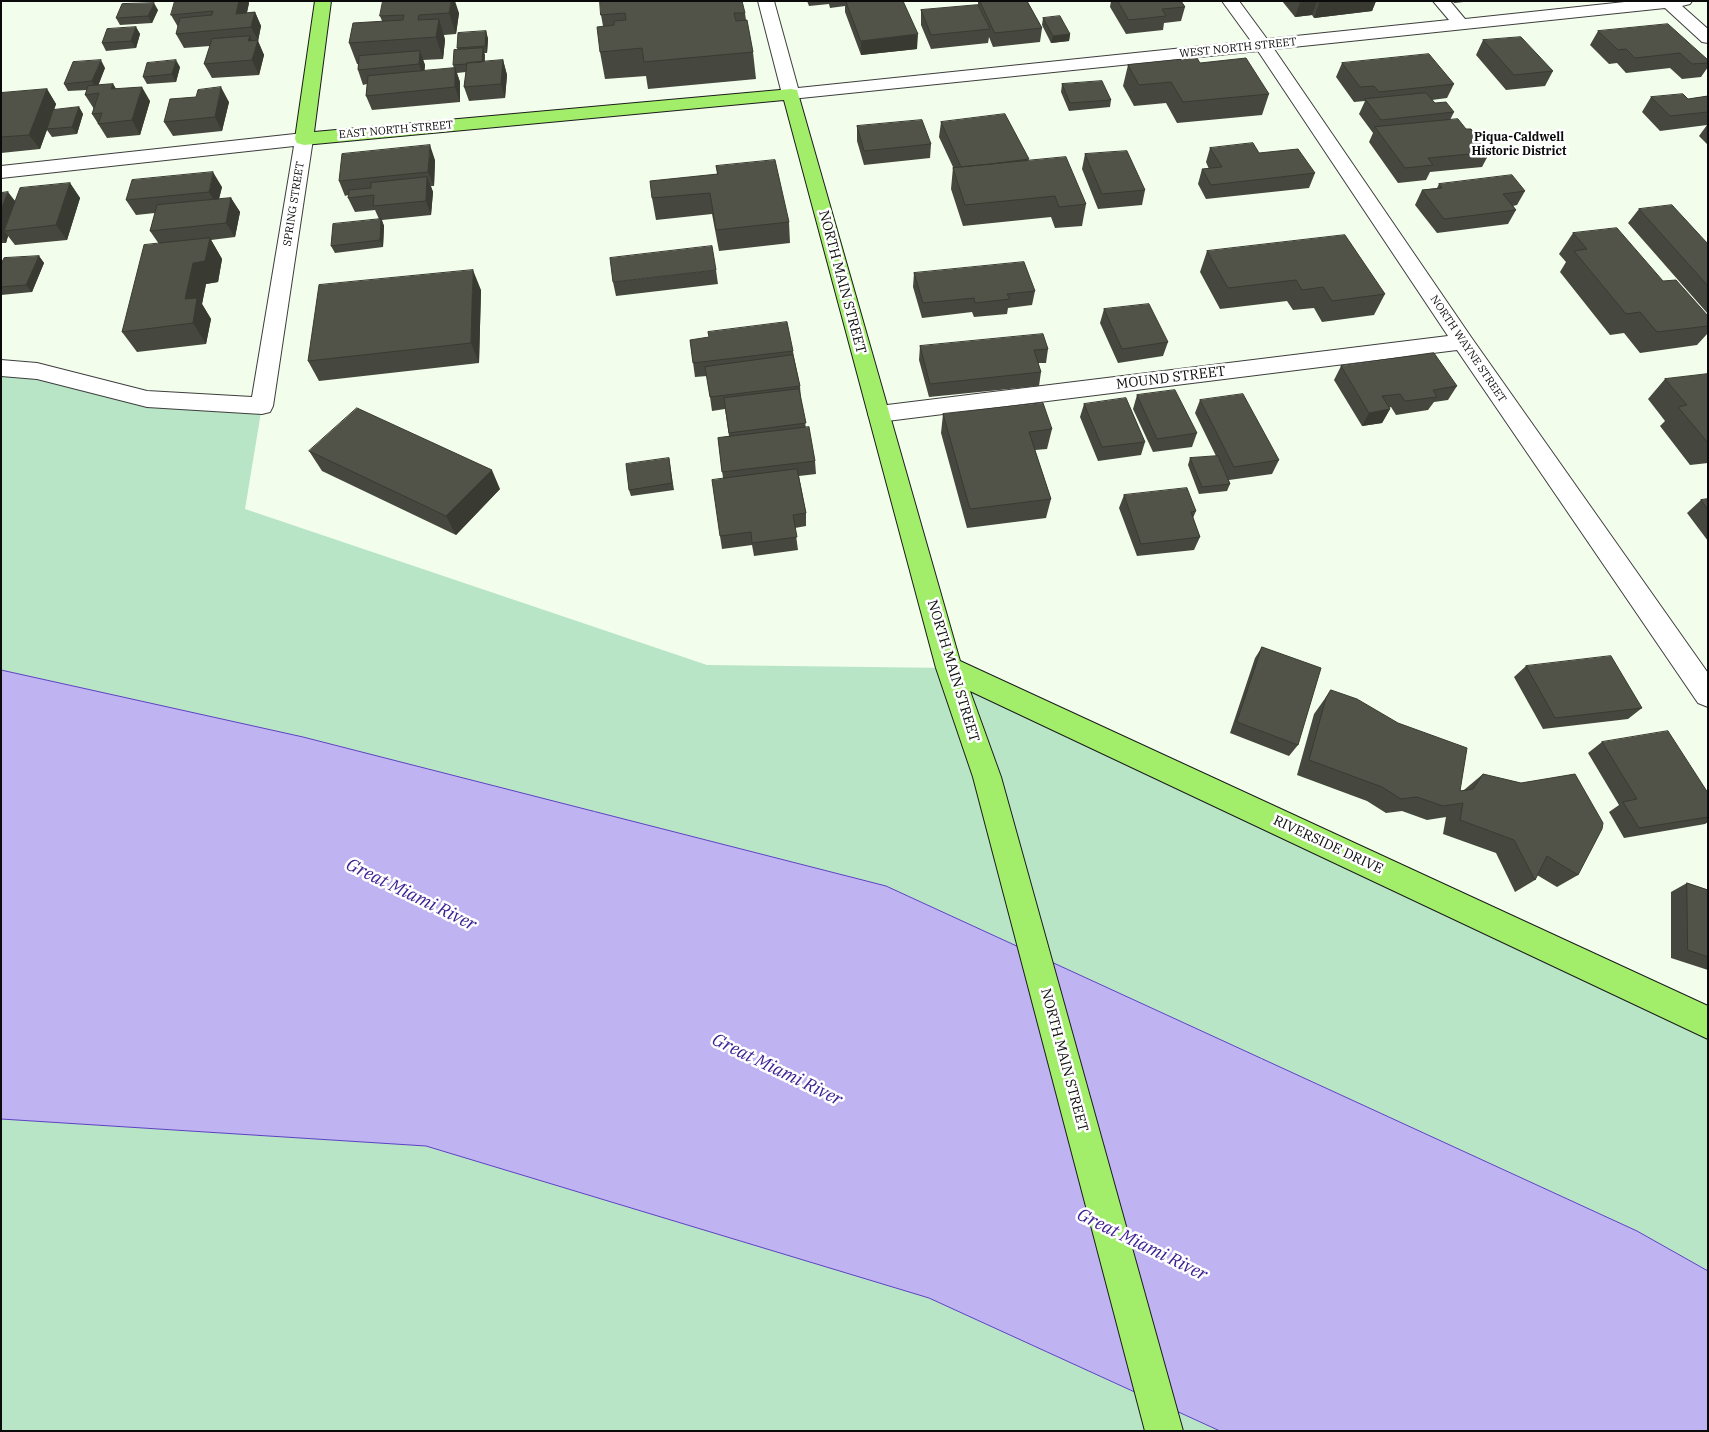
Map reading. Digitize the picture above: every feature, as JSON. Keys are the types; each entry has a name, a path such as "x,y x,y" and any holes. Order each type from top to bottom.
{"main road":[{"name":"SPRING STREET","path":"304,139 323,1"},
{"name":"EAST NORTH STREET","path":"304,139 791,94"},
{"name":"NORTH MAIN STREET","path":"791,94 949,668 987,777 1164,1431"},
{"name":"RIVERSIDE DRIVE","path":"949,668 1708,1023"}],"street":[{"name":"NORTH MAIN STREET","path":"766,1 791,94"},
{"name":"NORTH WAYNE STREET","path":"1230,1 1263,45 1463,342 1708,696"},
{"path":"1441,1 1462,24"},
{"name":"WEST NORTH STREET","path":"791,94 1674,2"},
{"path":"1674,2 1708,38"},
{"name":"EAST NORTH STREET","path":"1,172 304,139"},
{"name":"SPRING STREET","path":"1,368 37,371 147,399 262,406 304,139"},
{"name":"MOUND STREET","path":"879,414 1463,342"}],"green space":[{"path":"1,368 147,399 262,406 245,509 707,665 949,668 1708,1023 1708,1271 1637,1231 886,886 303,737 1,670"},
{"path":"1,1119 426,1146 929,1298 1220,1431 1,1431"}],"water":[{"name":"Great Miami River","path":"1,670 303,737 886,886 1637,1231 1708,1271 1708,1431 1220,1431 929,1298 426,1146 1,1119"}],"building":[{"path":"175,1 239,1 236,14 255,12 251,27 176,34 180,18 212,15 213,11 171,15"},
{"path":"383,1 451,1 449,13 419,15 418,20 439,19 436,37 349,43 353,23 403,20 404,15 380,16"},
{"path":"600,1 742,1 745,13 734,13 736,21 747,20 753,52 644,62 642,48 600,52 597,27 614,25 614,21 626,20 625,13 601,15"},
{"path":"846,1 903,1 918,34 861,41"},
{"path":"980,1 1027,1 1042,28 995,33"},
{"path":"1118,1 1181,1 1185,7 1162,9 1166,16 1129,20"},
{"path":"1318,1 1336,1 1319,3"},
{"path":"154,3 148,16 116,18 122,4"},
{"path":"978,5 990,29 931,35 921,10"},
{"path":"1060,16 1070,34 1053,36 1043,18"},
{"path":"1668,24 1708,60 1708,63 1692,64 1680,53 1635,58 1626,49 1618,50 1598,31"},
{"path":"136,27 131,41 102,43 107,29"},
{"path":"486,31 485,46 457,48 458,33"},
{"path":"250,36 248,41 258,40 252,60 204,64 212,39"},
{"path":"1521,37 1553,71 1514,75 1483,40"},
{"path":"483,48 482,62 453,65 454,50"},
{"path":"420,51 419,64 358,70 359,56"},
{"path":"1429,54 1454,84 1379,92 1374,86 1360,87 1342,63"},
{"path":"1197,58 1200,63 1246,58 1269,94 1183,102 1171,82 1139,85 1128,65"},
{"path":"101,60 92,81 64,84 73,62"},
{"path":"176,60 172,74 143,77 147,63"},
{"path":"503,60 501,84 464,87 467,63"},
{"path":"455,68 455,87 366,96 368,76"},
{"path":"1102,81 1111,100 1070,103 1062,84"},
{"path":"113,84 111,89 142,87 132,120 98,124 102,113 92,114 99,93 85,95 88,86"},
{"path":"221,87 215,117 164,122 170,99 196,97 198,90"},
{"path":"47,89 29,135 1,137 1,93"},
{"path":"1426,93 1435,103 1446,102 1454,112 1381,120 1365,99"},
{"path":"1683,94 1688,99 1708,96 1708,112 1670,116 1651,97"},
{"path":"79,107 72,127 47,129 53,110"},
{"path":"1005,114 1029,159 961,167 941,122"},
{"path":"1458,119 1466,129 1471,129 1490,152 1428,158 1433,165 1405,168 1375,127"},
{"path":"922,120 931,144 864,151 857,126"},
{"path":"1253,143 1259,153 1298,149 1315,173 1211,185 1202,169 1222,167 1210,148"},
{"path":"430,145 428,172 339,181 342,154"},
{"path":"1127,151 1145,190 1102,194 1085,154"},
{"path":"1066,157 1086,204 1059,207 1055,196 965,205 953,168"},
{"path":"775,160 789,222 716,230 710,193 652,198 650,181 718,174 716,166"},
{"path":"213,172 209,192 126,200 132,180"},
{"path":"1512,175 1525,191 1503,194 1516,210 1444,219 1422,190 1442,188 1439,184"},
{"path":"427,177 426,201 373,206 374,195 348,198 349,190 371,188 371,183"},
{"path":"70,183 56,225 4,231 20,188"},
{"path":"8,192 1,210 1,193"},
{"path":"231,198 226,223 150,231 157,205"},
{"path":"1672,205 1708,244 1708,286 1639,209"},
{"path":"381,219 380,240 331,246 333,224"},
{"path":"1617,228 1663,281 1676,280 1708,316 1708,326 1657,332 1640,312 1626,314 1574,251 1587,249 1573,233"},
{"path":"1345,235 1385,294 1332,301 1323,287 1302,290 1296,280 1228,288 1207,251"},
{"path":"210,238 205,261 193,263 185,299 197,298 193,323 122,332 144,245"},
{"path":"712,246 716,270 613,282 610,258"},
{"path":"39,256 26,285 1,287 1,264 4,258"},
{"path":"1024,262 1035,291 1007,294 1010,299 975,303 974,298 923,303 914,273"},
{"path":"473,270 471,343 308,361 319,285"},
{"path":"1149,304 1168,342 1122,349 1104,309"},
{"path":"787,322 793,351 693,363 690,340 709,337 708,332"},
{"path":"1043,334 1048,349 1034,350 1041,372 930,384 920,346"},
{"path":"1434,353 1457,386 1433,390 1437,397 1405,401 1400,394 1382,396 1390,409 1369,413 1341,366"},
{"path":"793,355 800,386 710,397 705,367"},
{"path":"1708,374 1708,443 1678,407 1687,405 1665,379"},
{"path":"799,389 806,423 729,433 724,398"},
{"path":"1175,390 1197,433 1157,439 1137,395"},
{"path":"1243,394 1279,460 1234,467 1200,400"},
{"path":"1126,398 1145,442 1102,447 1084,404"},
{"path":"1043,403 1052,429 1029,432 1051,499 970,509 943,414"},
{"path":"357,408 492,470 446,516 309,451"},
{"path":"809,427 815,461 722,472 718,438"},
{"path":"1218,456 1230,484 1202,487 1190,458"},
{"path":"669,458 672,483 629,490 626,464"},
{"path":"797,469 806,513 793,515 797,537 752,543 751,532 720,536 712,480"},
{"path":"1187,488 1196,511 1191,512 1200,537 1141,544 1124,495"},
{"path":"1708,499 1708,510 1701,500"},
{"path":"1262,647 1321,668 1298,745 1237,722"},
{"path":"1611,656 1642,708 1555,718 1526,666"},
{"path":"1331,690 1357,699 1398,723 1467,748 1460,791 1473,789 1483,774 1521,783 1575,774 1603,823 1602,829 1578,875 1547,856 1535,880 1514,840 1460,820 1463,803 1443,806 1417,797 1401,799 1382,787 1309,760 1326,698"},
{"path":"1668,731 1708,793 1708,817 1639,828 1623,802 1637,799 1602,742"},
{"path":"1687,883 1708,890 1708,957 1688,950"}],"district":[{"name":"Piqua-Caldwell Historic District","path":"1519,145"}]}
